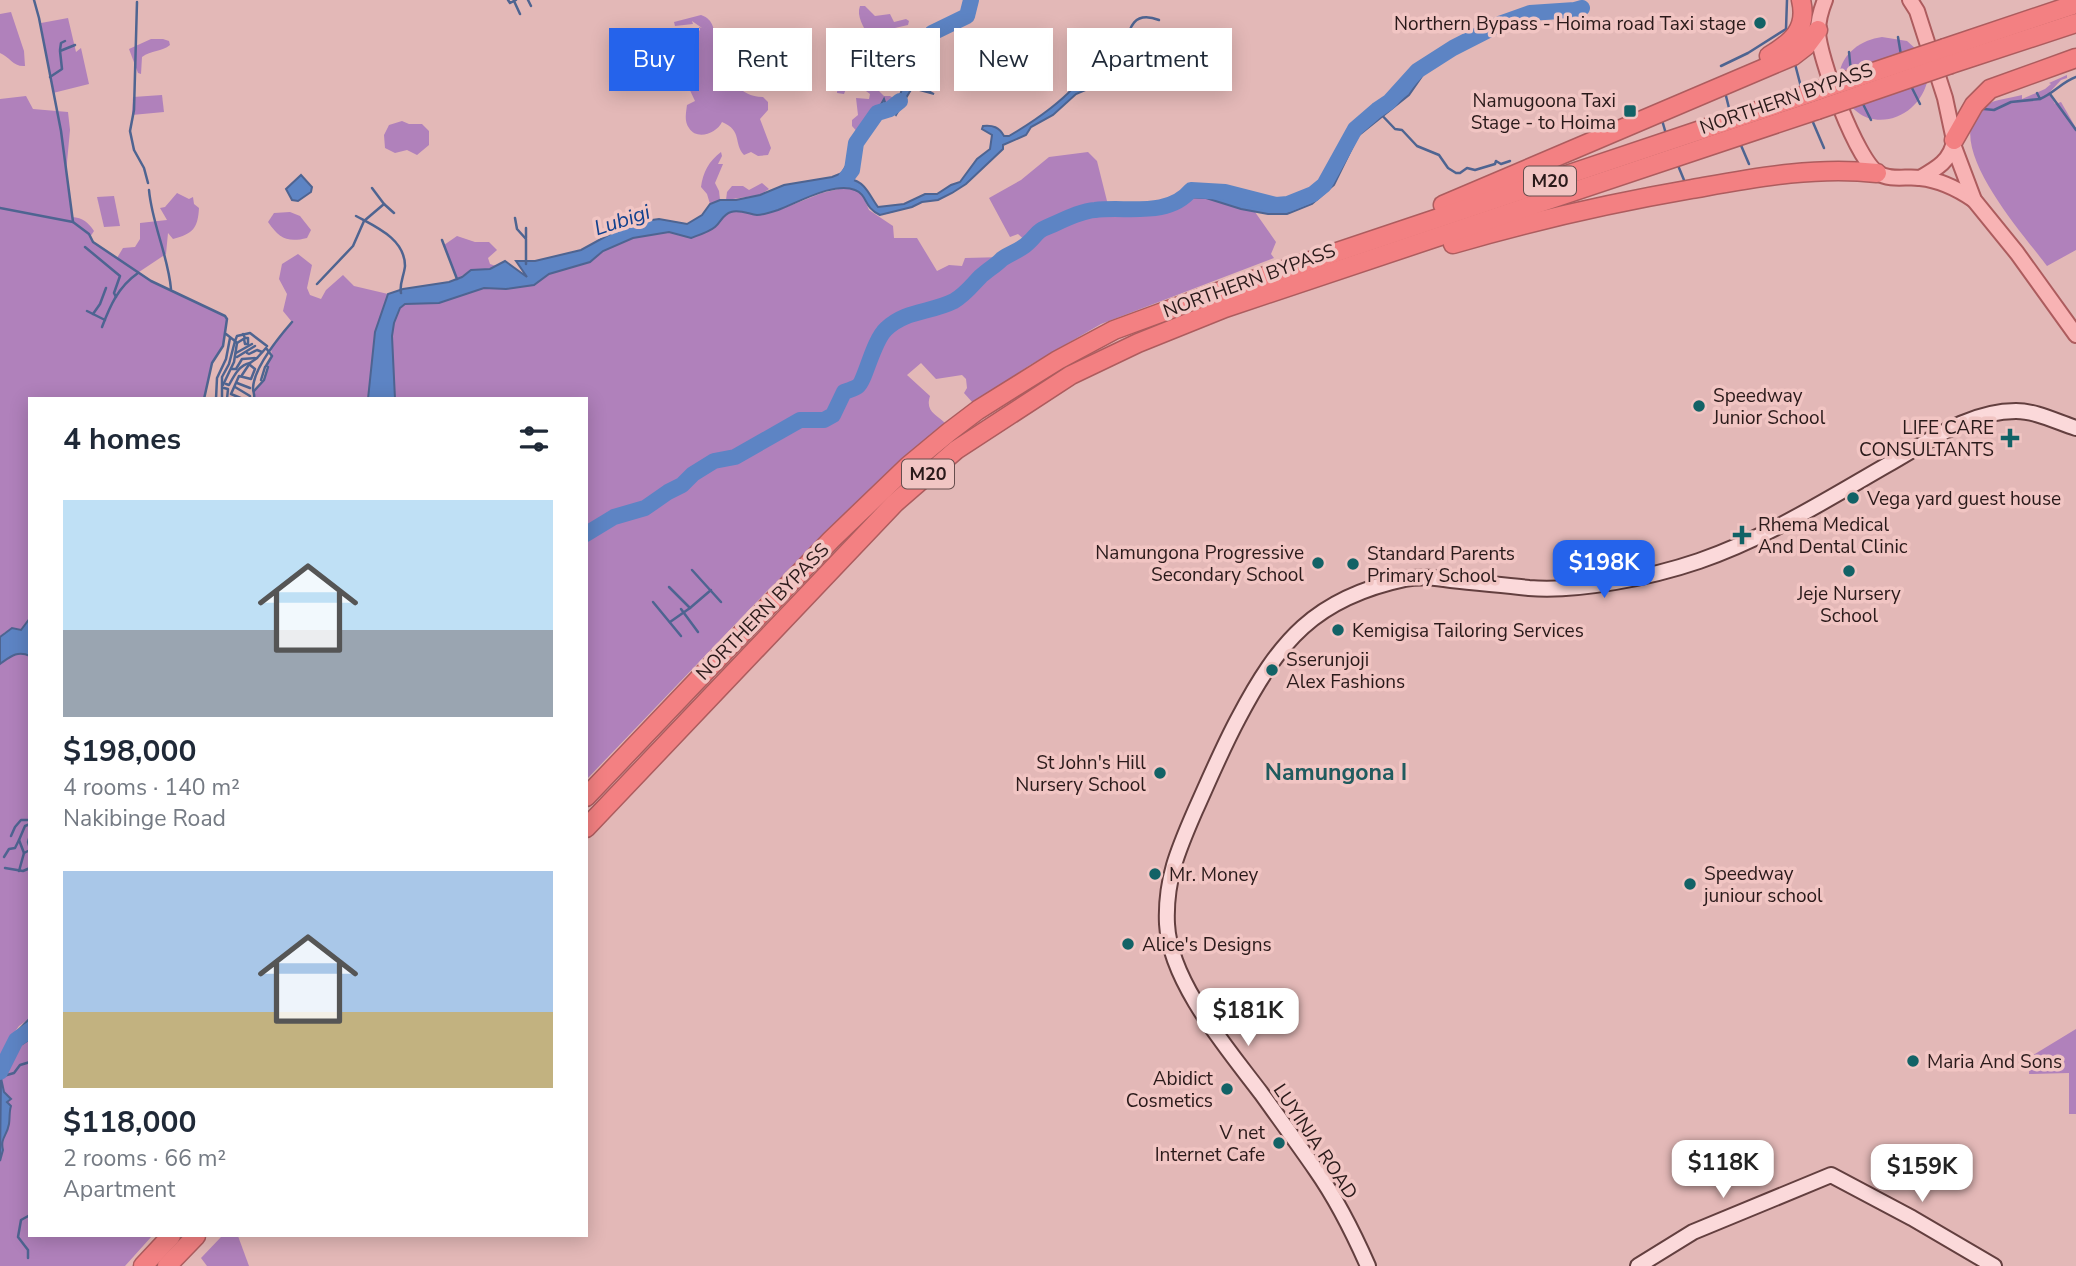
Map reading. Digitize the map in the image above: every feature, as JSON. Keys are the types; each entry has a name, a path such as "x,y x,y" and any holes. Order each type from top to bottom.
{"highway":[{"path":"1718,87 1796,38 1803,19 1801,0"},
{"name":"NORTHERN BYPASS","path":"588,795 831,540 908,466 978,410 1058,360 1114,330 1289,268 1948,56 2076,4"},
{"path":"1289,268 1325,246 1460,198 1793,55 1806,46 1819,23"},
{"name":"NORTHERN BYPASS","path":"1948,56 2076,23"},
{"path":"1954,144 1974,105 1990,89 2076,58"},
{"name":"NORTHERN BYPASS","path":"588,826 895,503 956,450 1071,375 1225,308 1368,260 1814,101"},
{"path":"1368,260 1411,255 1542,219 1757,177 1816,171 1877,173"},
{"path":"143,1266 170,1237"},
{"path":"167,1266 195,1237"}],"main road":[{"path":"1814,0 1827,70 1858,147 1877,173 1894,178 1920,178 1947,184 1974,200"},
{"path":"1819,23 1825,0"},
{"path":"1910,0 1921,24 1945,98 1954,144 1974,200 2017,253 2076,335"},
{"path":"1920,178 1944,163 1954,144"}],"street":[{"name":"LUYINJA ROAD","path":"1368,1266 1339,1206 1303,1151 1220,1040 1174,960 1167,920 1175,855 1225,743 1265,670 1307,622 1338,600 1407,578 1429,577 1535,588 1612,582 1653,574 1700,561 1777,527 1968,419 2016,411 2076,428"},
{"path":"1638,1266 1693,1231 1831,1175 1994,1266"}],"shaded area":[{"path":"860,6 865,6 875,16 890,14 894,22 906,19 909,21 908,25 864,28"},
{"path":"11,12 24,51 25,66 17,65 0,53 0,14"},
{"path":"701,15 711,23 713,91 743,91 763,97 768,102 768,110 760,119 771,148 768,155 758,156 751,152 744,155 733,129 722,122 711,132 702,135 693,132 687,125 687,105 695,101 690,91 699,91 699,27 702,28 692,21 693,24 675,26 674,22"},
{"path":"68,18 76,52 81,48 89,84 53,93 41,23"},
{"path":"1882,37 1907,41 1917,50 1839,75 1848,54 1867,41"},
{"path":"151,39 163,39 169,41 170,45 142,57 141,74 138,73 129,49"},
{"path":"2067,75 2067,78 2061,80 2049,93 2055,104 2061,102 2076,128 2076,250 2047,266 1989,186 1977,162 1970,139 1973,120 1986,105 2022,95 2022,99"},
{"path":"1928,78 1914,105 1898,116 1878,120 1868,118 1849,105"},
{"path":"866,91 879,91 884,96 895,99 882,104 879,108 883,111 877,113 861,136 852,126 852,120 858,115 856,98 869,99 870,94"},
{"path":"162,95 164,112 132,115 133,97"},
{"path":"26,96 33,109 68,112 70,130 66,173 72,217 87,223 94,231 90,237 93,242 117,258 123,248 135,247 140,239 140,223 167,220 160,208 165,207 177,193 189,199 193,197 194,204 199,208 196,225 185,235 173,239 168,233 166,254 139,272 151,281 218,312 227,319 223,346 212,363 204,397 28,397 28,621 21,630 5,632 0,637 0,99"},
{"path":"402,121 422,124 429,131 429,145 417,155 407,150 395,153 385,148 384,135 389,125"},
{"path":"721,152 718,164 723,164 715,183 720,200 710,204 701,187 702,182 710,163"},
{"path":"1088,152 1097,161 1109,209 1152,209 1185,197 1206,198 1255,212 1276,242 1271,254 1274,258 1101,324 1030,365 973,403 964,393 967,388 966,379 962,375 936,379 921,363 907,375 930,396 930,409 946,424 890,471 830,533 767,591 588,778 588,397 395,397 392,336 400,308 405,304 439,303 484,288 506,289 534,285 549,274 590,262 603,251 633,238 669,232 691,238 715,226 731,212 759,215 847,187 858,190 869,210 893,226 894,238 917,238 937,271 949,265 962,266 965,258 1004,257 1028,243 1018,234 1010,237 989,198 1021,180 1049,157"},
{"path":"762,183 769,189 760,195 726,200 727,192 732,186 743,186 749,190"},
{"path":"114,196 120,226 104,227 97,197"},
{"path":"290,212 300,216 311,230 307,238 284,238 268,222 274,213"},
{"path":"457,236 475,242 489,242 497,250 488,258 490,264 496,266 471,270 457,279 444,245"},
{"path":"298,254 312,265 307,288 310,295 321,299 326,290 343,275 354,286 388,294 375,332 368,397 254,397 254,391 264,380 268,368 266,366 272,356 271,349 292,322 283,311 287,294 279,279 282,264"},
{"path":"22,652 28,655 28,1019 19,1026 9,1040 10,1052 28,1040 28,1237 151,1237 125,1266 0,1266 0,1161 11,1106 7,1102 0,1078 0,664"},
{"path":"2076,1029 2076,1114 2069,1114 2069,1073 2029,1074 2030,1057"},
{"path":"221,1237 238,1237 249,1266 207,1266 201,1258"}],"water":[{"path":"1432,62 1409,95 1358,136 1334,185 1312,204 1287,214 1268,214 1206,198 1185,197 1197,193 1243,198 1275,209 1292,207 1312,198 1324,184 1327,173 1357,131 1385,108 1389,99 1397,96 1421,75 1428,63"},
{"path":"901,91 910,91 896,115 893,111 879,108 884,99 886,105 900,95"},
{"path":"1070,91 1083,91 1076,94 1053,115 1031,127 1026,135 1003,145 1003,149 966,184 938,200 880,215 859,192 837,188 765,214 731,212 713,229 691,238 669,232 633,238 603,251 590,262 549,274 534,285 506,289 484,288 439,303 405,304 400,308 392,336 395,397 368,397 375,332 388,294 449,282 471,270 490,269 505,261 527,277 516,261 535,261 581,250 630,223 659,219 687,224 702,215 710,204 720,200 736,200 760,195 784,185 832,177 842,173 853,158 857,165 850,179 864,186 878,207 904,204 925,194 937,194 960,182 977,159 990,149 992,135 982,129 983,126 995,127 1004,136 1009,136 1051,108"},
{"path":"301,175 312,187 311,192 298,201 292,200 286,189"},
{"path":"28,621 28,655 17,654 0,664 0,637 12,628 21,630"},
{"path":"28,1020 28,1040 9,1053 9,1040"},
{"path":"1,1078 4,1092 11,1099 7,1102 11,1106 0,1161"}],"waterway":[{"path":"34,0 61,131 73,222"},
{"path":"508,0 510,3 516,0"},
{"path":"528,0 531,6"},
{"name":"Lubigi","path":"940,29 967,16 971,0"},
{"path":"1721,66 1786,29 1787,0"},
{"path":"514,1 520,14"},
{"path":"137,2 134,110 130,131 134,150 144,168 148,183"},
{"name":"Lubigi","path":"588,533 614,517 645,508 714,461 735,457 800,420 824,420 833,415 844,392 861,383 877,342 886,329 902,318 954,301 1002,259 1026,245 1042,229 1089,211 1159,208 1182,199 1191,190 1225,192 1276,205 1288,204 1313,194 1324,185 1355,129 1389,102 1417,71 1453,48 1502,23 1530,13 1582,8"},
{"path":"1131,28 1137,20 1146,17 1159,20"},
{"path":"1898,37 1901,55"},
{"path":"60,50 61,43 65,41"},
{"path":"50,77 62,69 60,51 75,45"},
{"path":"1849,52 1851,72"},
{"path":"1795,64 1801,87"},
{"path":"2037,93 2040,99 2076,77"},
{"path":"1911,86 1920,104"},
{"path":"1725,92 1730,112"},
{"path":"2050,94 2076,130"},
{"path":"1984,109 1994,110 2011,102 2040,99"},
{"name":"Lubigi","path":"846,178 852,170 856,143 877,113 890,109 900,101"},
{"path":"1862,102 1871,120"},
{"path":"1377,110 1395,129 1402,130 1417,146 1439,155 1448,168 1456,173 1467,168 1475,170 1495,164 1496,161 1501,164 1510,161"},
{"path":"1662,120 1666,134"},
{"path":"1812,120 1824,148"},
{"path":"1740,143 1749,164"},
{"path":"1677,163 1684,180"},
{"path":"372,188 384,204"},
{"path":"149,190 171,289"},
{"path":"317,284 353,246 364,221 384,204 394,213"},
{"path":"0,208 73,222 89,234 93,242 151,281 225,316 227,319 223,346 212,363 204,397"},
{"path":"356,216 388,235 400,248 405,266 401,293"},
{"path":"515,218 517,229 526,239 526,264"},
{"path":"526,228 526,238"},
{"path":"442,240 457,279"},
{"path":"85,247 120,276 114,293 116,297"},
{"path":"102,327 120,291 138,273"},
{"path":"93,314 106,288"},
{"path":"87,311 105,320"},
{"path":"254,397 254,380 258,371 292,322"},
{"path":"226,334 235,341 237,336 250,333 267,346"},
{"path":"222,397 222,377 229,364 235,341 237,343 245,338 243,334"},
{"path":"216,397 217,378 226,359 230,338"},
{"path":"244,339 245,344 248,344 248,338 245,338"},
{"path":"223,385 234,362 237,343"},
{"path":"236,353 252,344"},
{"path":"237,357 255,346"},
{"path":"232,369 236,369 242,359 257,358 266,348 272,356 266,366"},
{"path":"247,353 257,350 262,352"},
{"path":"242,375 257,358"},
{"path":"226,384 229,385 240,368 250,363"},
{"path":"238,397 231,394 239,376 251,379 255,369 250,365"},
{"path":"261,380 265,367"},
{"path":"254,391 264,380 268,367"},
{"path":"237,383 250,388"},
{"path":"235,387 250,397"},
{"path":"224,388 228,389 227,397"},
{"path":"692,570 721,602"},
{"path":"669,587 690,608 711,590"},
{"path":"653,602 681,636"},
{"path":"670,622 690,608"},
{"path":"681,609 698,632"},
{"path":"11,836 21,820 28,820"},
{"path":"24,853 19,840 28,825"},
{"path":"4,857 9,849 15,848 19,840"},
{"path":"19,871 24,853 28,851"},
{"path":"5,868 23,871 28,869"},
{"name":"Lubigi","path":"0,1072 16,1040 28,1031"},
{"path":"0,1077 14,1073 20,1065 28,1063"},
{"path":"28,1216 21,1220 18,1237 28,1250 28,1258"}],"place":[{"name":"Northern Bypass - Hoima road Taxi stage","path":"1760,23"},
{"name":"Namugoona Taxi Stage - to Hoima","path":"1630,111"},
{"name":"Speedway Junior School","path":"1699,406"},
{"name":"LIFE CARE CONSULTANTS","path":"2010,438"},
{"name":"Vega yard guest house","path":"1853,498"},
{"name":"Rhema Medical And Dental Clinic","path":"1742,535"},
{"name":"Namungona Progressive Secondary School","path":"1318,563"},
{"name":"Standard Parents Primary School","path":"1353,564"},
{"name":"Jeje Nursery School","path":"1849,571"},
{"name":"Kemigisa Tailoring Services","path":"1338,630"},
{"name":"Sserunjoji Alex Fashions","path":"1272,670"},
{"name":"St John's Hill Nursery School","path":"1160,773"},
{"name":"Mr. Money","path":"1155,874"},
{"name":"Speedway juniour school","path":"1690,884"},
{"name":"Alice's Designs","path":"1128,944"},
{"name":"Maria And Sons","path":"1913,1061"},
{"name":"Abidict Cosmetics","path":"1227,1089"},
{"name":"V net Internet Cafe","path":"1279,1143"}],"district":[{"name":"Namungona I","path":"1336,772"}]}
